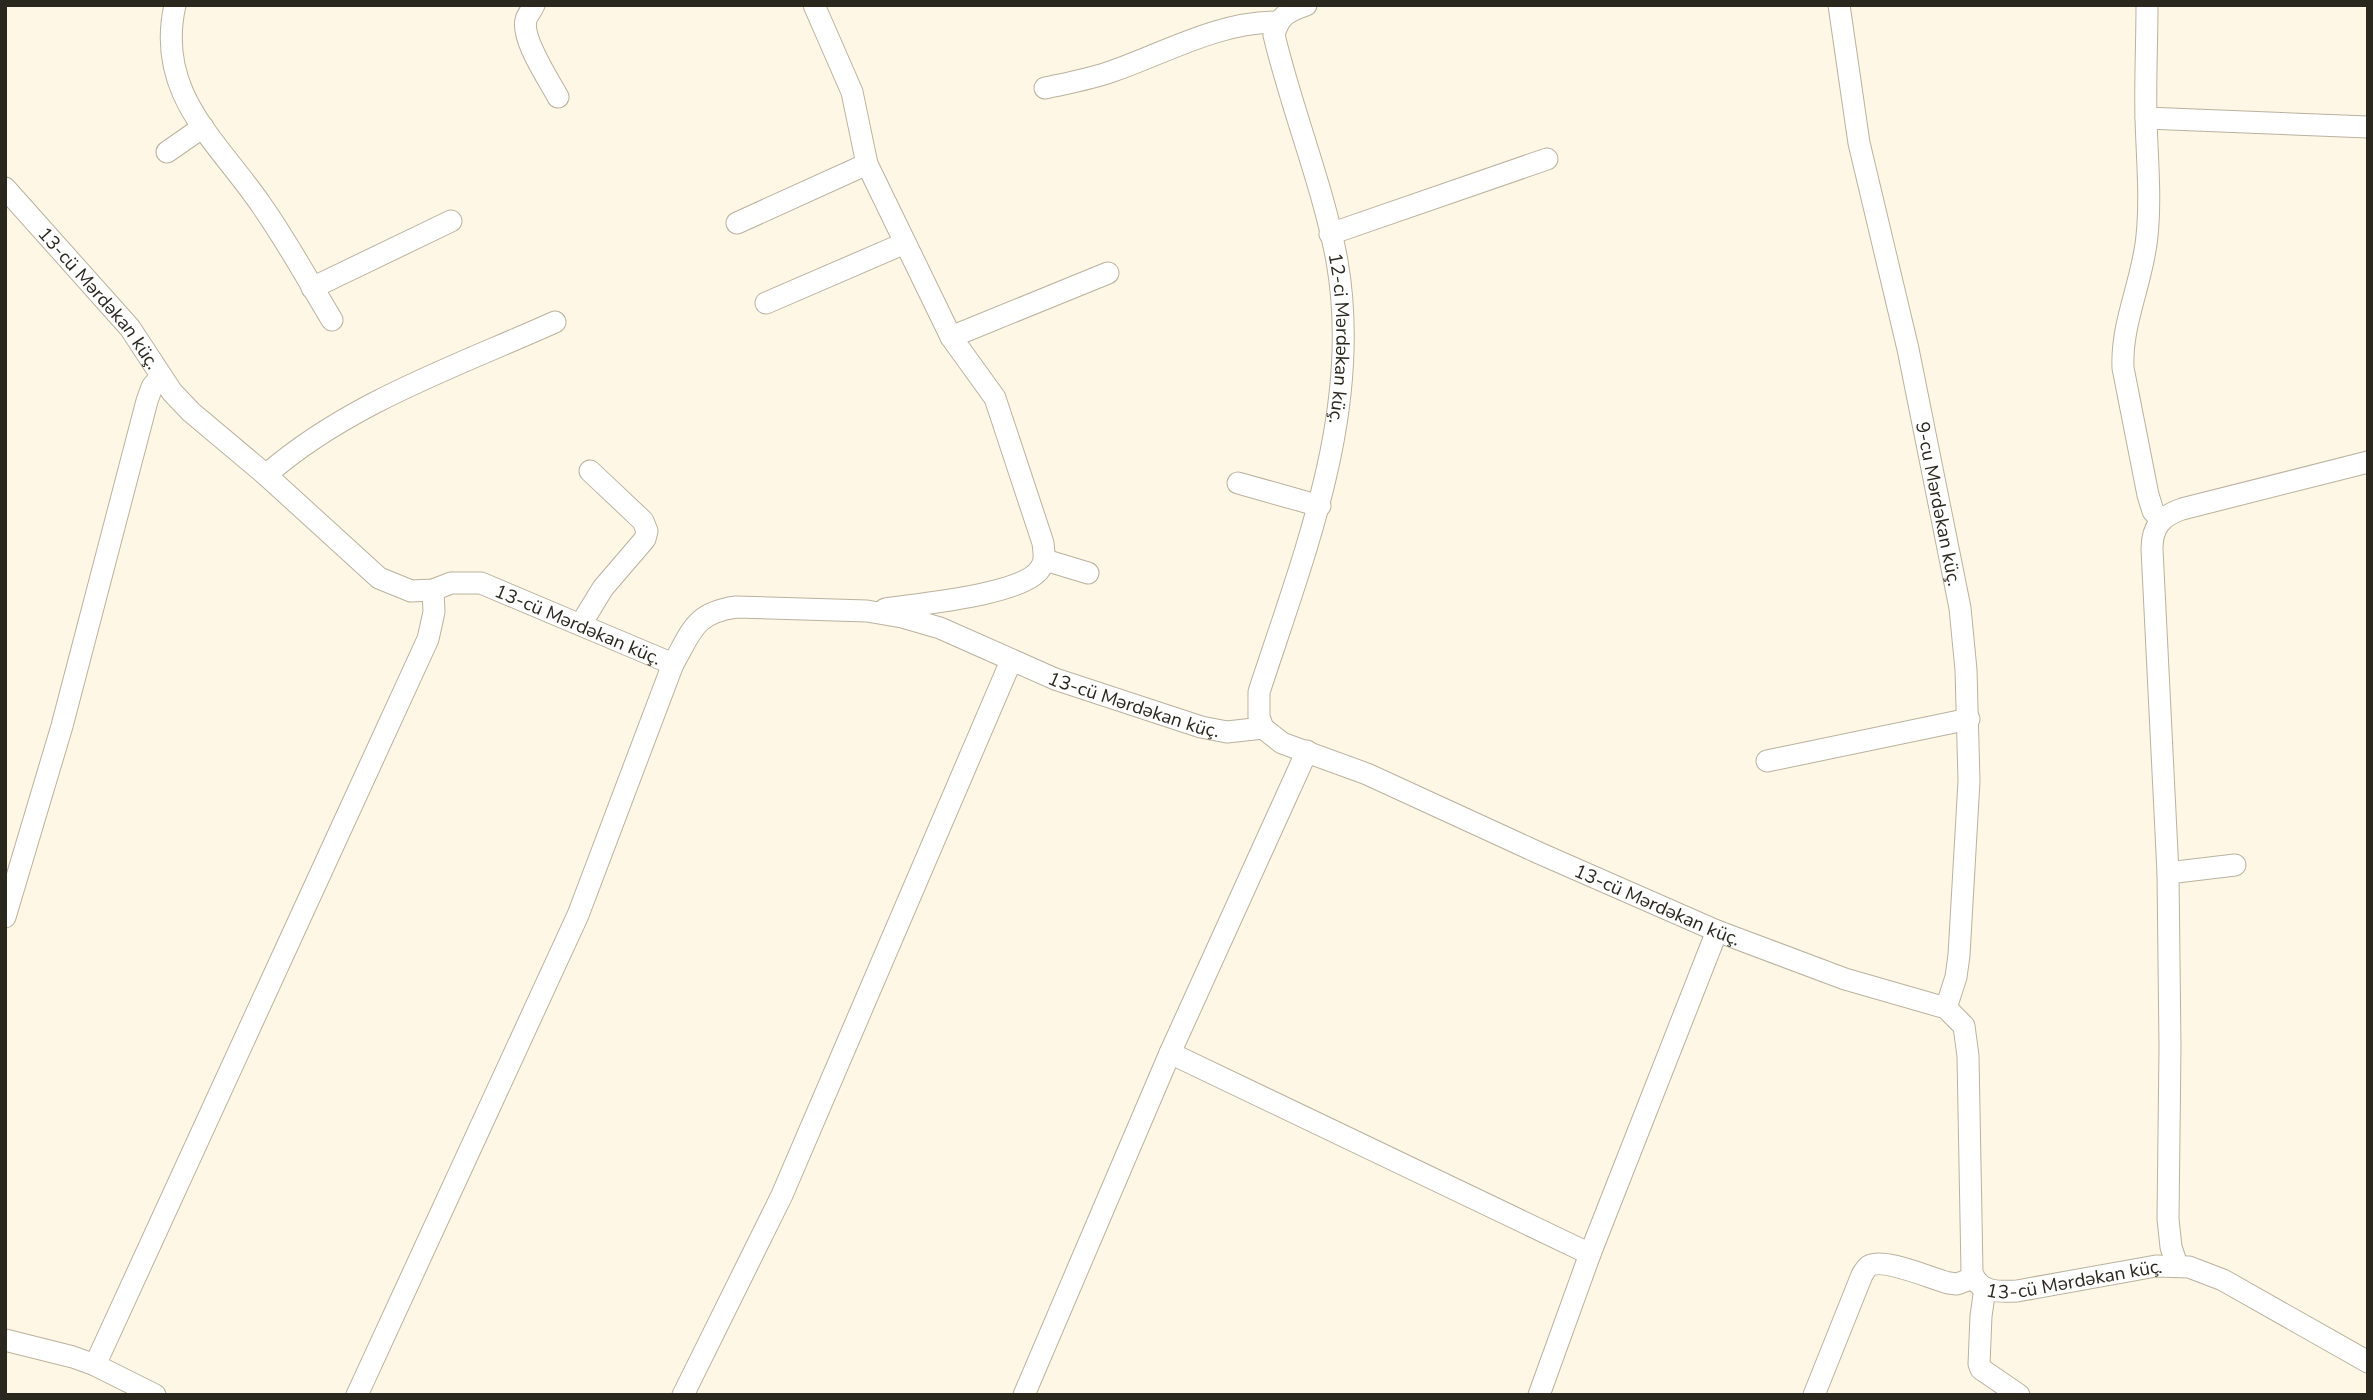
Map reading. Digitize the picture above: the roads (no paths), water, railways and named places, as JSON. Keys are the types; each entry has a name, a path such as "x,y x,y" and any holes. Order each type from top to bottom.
{"street":[{"path":"175,5 170,41 176,79 186,103 265,209 332,320"},
{"path":"534,5 526,19 525,30 558,97"},
{"path":"814,5 847,75 867,163 951,337 995,398 1043,543 1045,560 1039,571 1027,581 965,597 867,611"},
{"path":"1045,88 1113,71 1240,24 1277,22 1284,14 1306,5"},
{"name":"9-cu Mərdəkan küç.","path":"1839,5 1859,143 1908,349 1960,608 1969,719 1969,781 1959,955 1956,977 1946,1008"},
{"path":"2147,5 2146,118 2150,199 2147,239 2122,352 2148,495 2153,512 2161,520"},
{"name":"12-ci Mərdəkan küç.","path":"1263,728 1259,717 1259,692 1320,506 1335,439 1341,362 1340,286 1331,234 1277,48 1277,22"},
{"path":"2146,118 2368,127"},
{"path":"167,152 203,127"},
{"path":"1331,234 1547,159"},
{"path":"737,223 867,163"},
{"name":"13-cü Mərdəkan küç.","path":"5,188 130,328 161,376 191,412 266,475 379,578 411,591 433,590 451,583 481,583 673,664 695,625 702,617 718,610 736,607 867,611 902,617 961,637 1055,678 1201,727 1227,732 1263,728 1282,743 1367,774 1717,931 1845,979 1946,1008 1964,1026 1967,1037 1970,1255 1979,1283 2002,1292 2017,1291 2156,1266 2177,1265"},
{"path":"312,288 451,221"},
{"path":"766,303 905,243"},
{"path":"951,337 1108,273"},
{"path":"266,475 293,451 389,396 555,322"},
{"path":"5,917 62,726 147,401 152,387 161,376"},
{"path":"2368,462 2182,509 2161,520 2155,529 2152,549 2168,873 2168,1219 2171,1247 2177,1265 2223,1280 2368,1362"},
{"path":"581,624 603,588 645,539 647,531 643,521 590,471"},
{"path":"1238,482 1320,506"},
{"path":"1045,560 1088,573"},
{"path":"95,1365 428,639 433,612 433,590"},
{"path":"961,637 965,597"},
{"path":"683,1395 782,1195 1011,661"},
{"path":"357,1395 578,915 673,664"},
{"path":"1767,761 1969,719"},
{"path":"1024,1395 1170,1053 1307,751"},
{"path":"2168,873 2235,865"},
{"path":"1539,1395 1590,1254 1717,931"},
{"path":"1170,1053 1590,1254"},
{"path":"1814,1395 1862,1275 1870,1266 1880,1263 1949,1283 1979,1283 1979,1364 1981,1369 2020,1395"},
{"path":"5,1340 95,1365 155,1395"}]}
